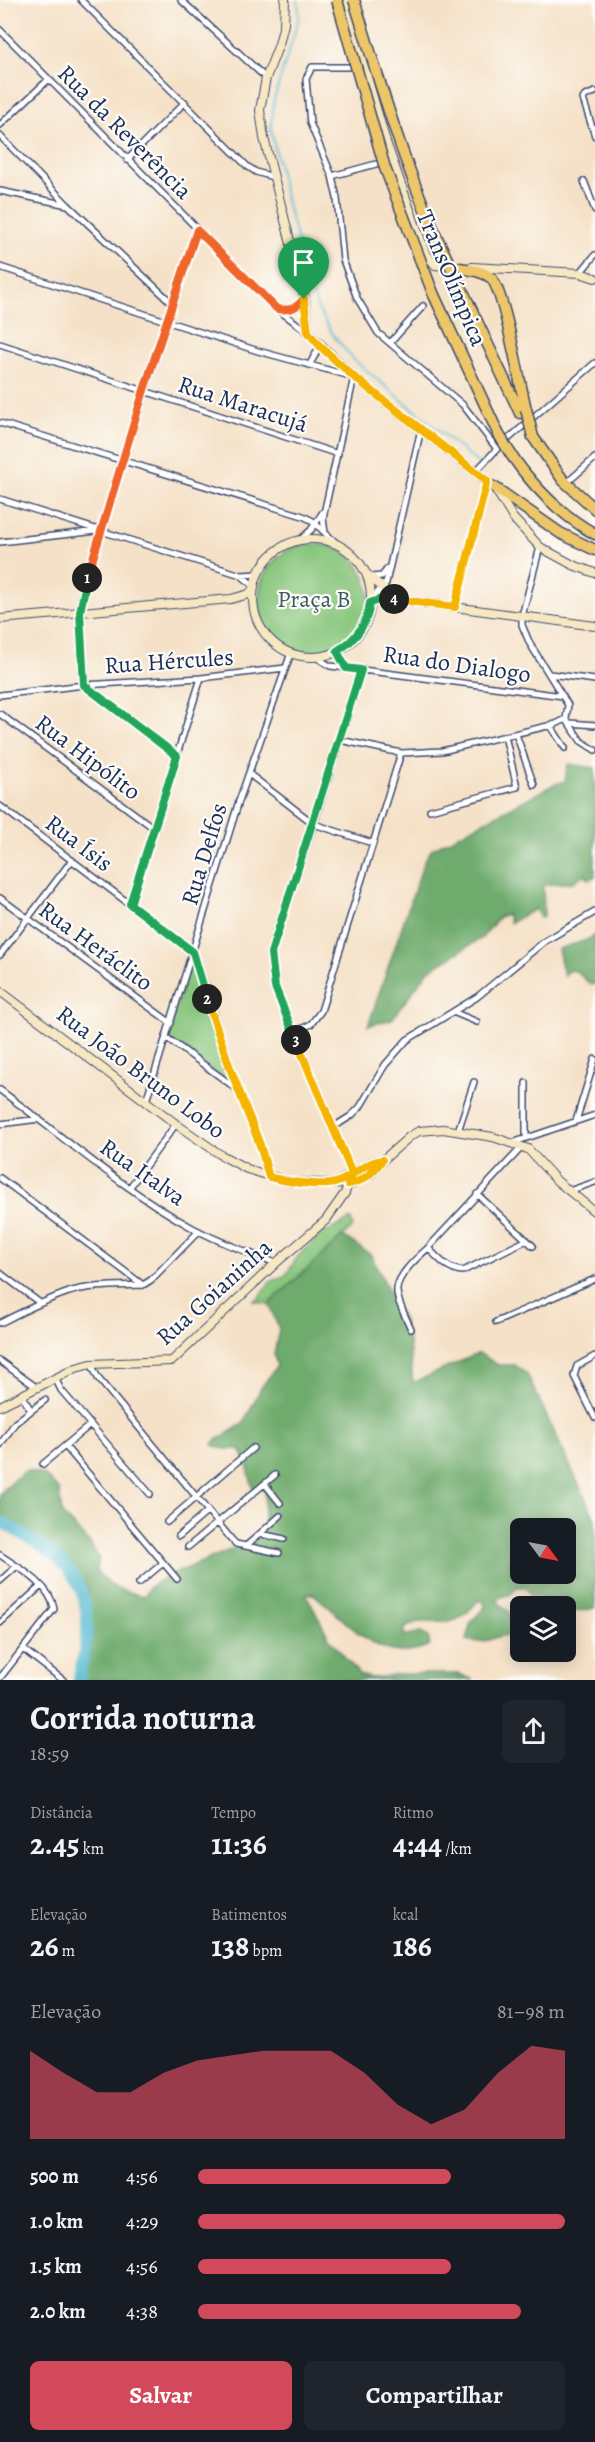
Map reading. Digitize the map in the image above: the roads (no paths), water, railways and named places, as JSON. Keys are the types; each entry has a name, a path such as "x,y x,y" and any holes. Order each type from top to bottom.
{"highway":[{"name":"TransOlímpica","path":"337,0 386,168 433,293 498,433 510,453 545,498 569,518 595,534"},
{"name":"TransOlímpica","path":"354,0 377,80 406,166 458,281 523,411 535,441 563,480 595,509"},
{"path":"454,267 489,276 495,283 503,306 523,411"},
{"path":"491,484 560,533 595,550"}],"street":[{"path":"81,0 247,166 256,172 273,177"},
{"path":"181,0 266,78"},
{"path":"285,0 282,34 266,78 260,110 273,177 304,299 308,332 354,377 491,484 513,518 540,547 573,565 595,573"},
{"path":"345,0 392,159 425,252 435,265 580,273 595,278"},
{"name":"Rua da Reverência","path":"0,30 277,309 308,332"},
{"path":"364,67 315,66 307,75 310,123 332,176 336,192 344,268 369,320 378,333 462,405 497,449"},
{"path":"0,125 48,80"},
{"path":"595,92 585,96 583,102 595,136"},
{"path":"127,160 185,102"},
{"path":"0,136 68,205 173,304"},
{"path":"332,176 376,164"},
{"path":"584,181 595,210"},
{"path":"0,191 68,205"},
{"path":"177,756 84,685 80,612 100,531 197,230"},
{"path":"580,273 595,255"},
{"path":"0,267 258,351 354,377"},
{"path":"277,309 289,310 304,299"},
{"path":"390,343 423,306"},
{"name":"Rua Maracujá","path":"0,344 338,453"},
{"path":"310,364 320,346"},
{"path":"476,471 497,449 595,363"},
{"path":"325,533 322,523 324,510 354,377"},
{"path":"0,423 300,516 316,524 350,553 367,574 395,599"},
{"path":"370,602 386,583 421,429"},
{"path":"570,480 595,458"},
{"path":"563,472 595,504"},
{"path":"455,607 491,484"},
{"path":"0,499 241,575 258,574"},
{"path":"324,510 311,530 300,540 275,552 258,574 254,588 254,608 264,633 277,646 291,654 316,657 337,651 360,632 369,613 367,574"},
{"path":"300,516 311,530"},
{"path":"0,542 100,531"},
{"path":"300,540 317,539 341,547"},
{"path":"540,547 522,616 525,633 563,696 569,710 568,721 581,741 595,750"},
{"path":"367,574 382,576 389,567"},
{"path":"241,575 254,588"},
{"path":"0,619 231,599 249,594 254,588"},
{"path":"370,602 384,598 395,599 595,626"},
{"path":"231,599 247,603 254,608"},
{"name":"Rua do Dialogo","path":"337,651 346,668"},
{"name":"Rua Delfos","path":"146,1101 249,774 291,654"},
{"name":"Rua do Dialogo","path":"316,657 330,666 563,696"},
{"name":"Rua Hércules","path":"0,695 84,685 201,678 285,668"},
{"path":"352,1173 275,987 271,953 314,824 361,670"},
{"name":"Rua Hércules","path":"269,671 282,678"},
{"path":"550,674 595,680"},
{"path":"130,904 201,678"},
{"name":"Rua Hipólito","path":"0,714 155,829"},
{"path":"340,740 401,753 442,751 568,721 595,725"},
{"path":"550,725 565,748"},
{"path":"516,734 534,785"},
{"path":"430,810 517,787 505,736"},
{"path":"294,1033 311,1024 321,1011 401,753"},
{"path":"249,774 314,824 372,843"},
{"name":"Rua Ísis","path":"0,806 193,952"},
{"path":"0,955 72,860"},
{"name":"Rua Heráclito","path":"0,898 171,1023"},
{"path":"332,1128 351,1116 360,1107 385,1065 408,1040 477,997 545,942 595,912"},
{"path":"193,952 205,994 260,1145 269,1177"},
{"name":"Rua João Bruno Lobo","path":"0,991 176,1124 232,1162 269,1177 290,1182 348,1184"},
{"path":"453,1012 477,1022"},
{"path":"167,1038 239,1090"},
{"path":"576,1121 595,1059"},
{"path":"458,1131 474,1082"},
{"path":"526,1083 524,1142 568,1191 595,1212"},
{"name":"Rua Italva","path":"0,1090 130,1187 199,1231 276,1263"},
{"path":"348,1184 371,1174 382,1160 419,1131 429,1129 458,1131 512,1143 524,1142 595,1115"},
{"path":"0,1124 39,1119"},
{"path":"130,1187 176,1124"},
{"path":"411,1329 398,1296 397,1288 402,1277 524,1142"},
{"path":"336,1183 372,1162 382,1160"},
{"name":"Rua Goianinha","path":"0,1406 76,1368 91,1364 172,1361 276,1263 326,1220 348,1184 352,1173"},
{"path":"0,1178 143,1285"},
{"path":"568,1191 595,1182"},
{"path":"477,1194 533,1246"},
{"path":"0,1323 40,1303 70,1292 89,1288 143,1285 151,1280 199,1231"},
{"path":"429,1248 447,1266 463,1271 527,1240"},
{"path":"0,1272 40,1303"},
{"path":"496,1322 595,1279"},
{"path":"595,1356 577,1366 574,1376 595,1418"},
{"path":"0,1362 36,1387"},
{"path":"91,1364 98,1378 232,1540 246,1546 279,1553"},
{"path":"55,1378 61,1390 150,1494"},
{"path":"21,1395 31,1410"},
{"path":"0,1445 15,1423 45,1400"},
{"path":"43,1464 90,1425"},
{"path":"65,1446 177,1579"},
{"path":"167,1521 253,1448"},
{"path":"188,1547 275,1475"},
{"path":"265,1484 280,1503"},
{"path":"179,1536 208,1511"},
{"path":"246,1546 280,1516"},
{"path":"261,1534 284,1539"},
{"path":"0,1555 40,1586 54,1609 0,1678"},
{"path":"139,1583 163,1563"},
{"path":"0,1581 17,1566"},
{"path":"0,1623 40,1586"},
{"path":"23,1649 63,1680"}],"waterway":[{"path":"298,0 299,18 274,99 271,130 286,201 317,307 333,335 354,360 478,463"},
{"path":"0,1521 62,1562 81,1590 86,1608 87,1629 79,1680"}],"park label":[{"name":"Praça B","path":"314,599"}]}
